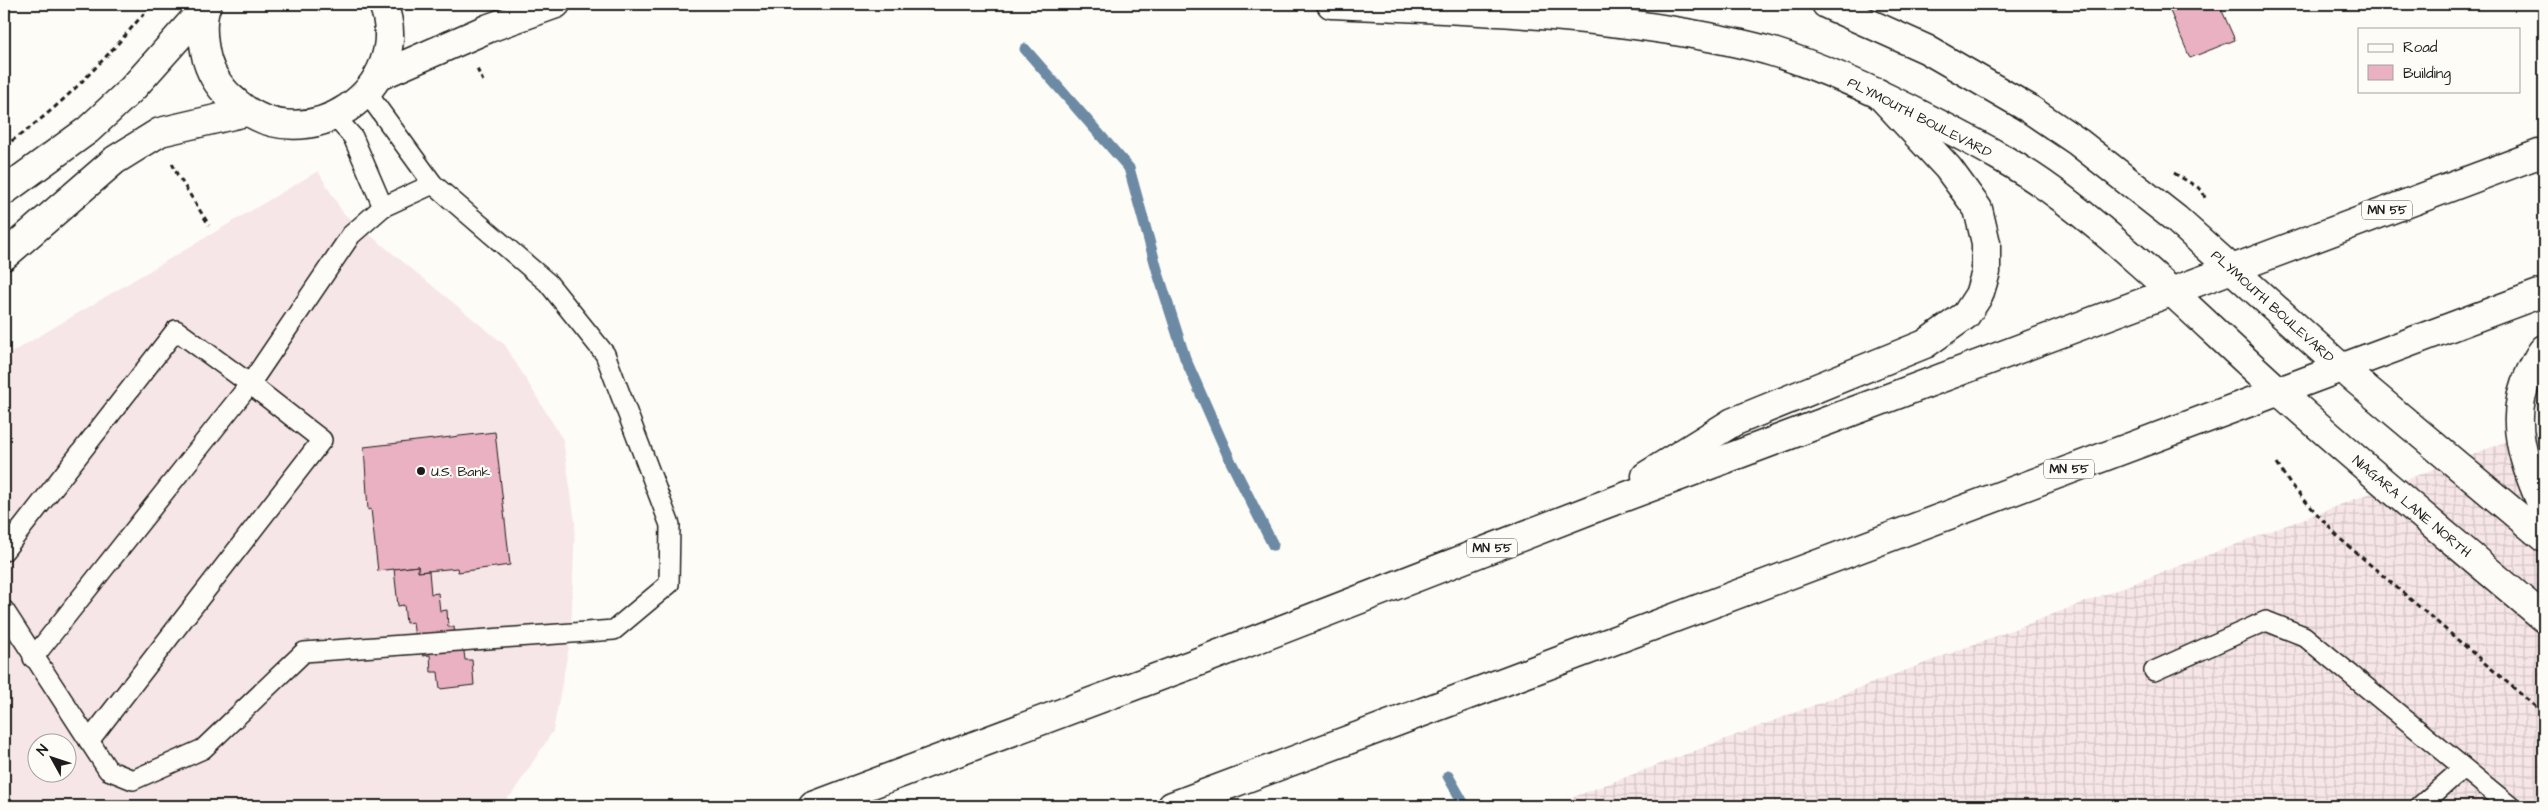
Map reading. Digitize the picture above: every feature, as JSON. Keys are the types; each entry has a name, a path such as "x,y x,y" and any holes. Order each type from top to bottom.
{"main road":[{"path":"373,84 388,46 388,15 383,4"},
{"path":"206,5 203,41 210,69 225,93 246,112 263,120 299,126 335,117 373,84 489,28 556,4"},
{"name":"PLYMOUTH BOULEVARD","path":"1331,4 1576,17 1633,24 1725,40 1775,52 1878,92 2024,171 2063,199 2172,292 2280,392"},
{"name":"PLYMOUTH BOULEVARD","path":"1826,4 1926,49 2028,108 2134,184 2343,369"},
{"path":"4,190 88,130 132,89 206,5"},
{"path":"1595,508 1733,422 1925,344 1966,316 1979,295 1986,272 1986,243 1978,209 1948,168 1878,92"},
{"path":"4,256 115,160 160,132 246,112"},
{"name":"MN 55","path":"813,806 1207,659 1595,508 2172,292 2230,268 2544,152"},
{"name":"MN 55","path":"1172,806 1939,517 2343,369 2544,292"},
{"path":"2544,349 2523,387 2518,413 2520,442 2528,470 2544,510"},
{"path":"2343,369 2544,538"},
{"name":"NIAGARA LANE NORTH","path":"2280,392 2544,618"}],"lane":[{"path":"4,610 33,658 108,770 133,780 203,749 304,652 614,630 669,584 670,525 605,354 548,283 433,184 373,84"},
{"path":"335,117 353,137 383,207"},
{"path":"33,658 250,384 351,235 383,207 433,184"},
{"path":"4,551 176,330 322,440 90,741"},
{"path":"2154,672 2266,621 2304,636 2510,806"},
{"path":"2420,806 2463,768"}],"path":[{"path":"4,146 23,133 64,98 152,4"},
{"path":"2277,464 2290,484 2338,537 2544,714"}],"shaded area":[{"path":"318,171 343,213 505,345 563,440 575,522 571,636 553,731 512,794 497,806 4,806 4,357"},
{"path":"2544,427 2544,806 1550,806"}],"building":[{"path":"2167,4 2219,4 2235,40 2190,58"},
{"path":"495,432 510,565 458,572 457,568 418,572 418,566 378,571 371,509 368,510 364,447"},
{"path":"418,566 418,572 429,571 431,594 438,593 440,611 447,610 448,627 454,627 456,643 463,643 465,660 472,660 474,685 440,689 438,672 431,672 430,655 423,656 421,638 415,639 413,622 406,623 404,605 398,606 394,569"}],"waterway":[{"path":"1025,49 1129,168 1158,273 1185,358 1230,460 1273,545"},
{"path":"1448,776 1465,806"}],"place":[{"name":"U.S. Bank","path":"421,471"}]}
